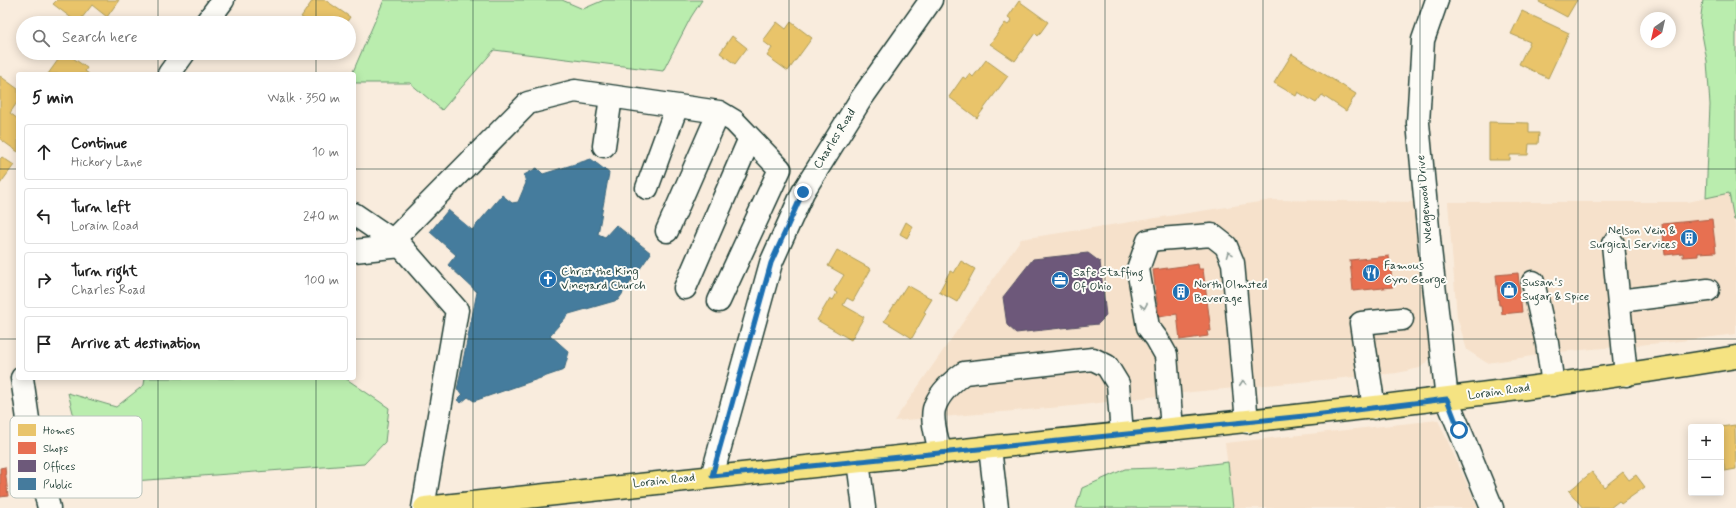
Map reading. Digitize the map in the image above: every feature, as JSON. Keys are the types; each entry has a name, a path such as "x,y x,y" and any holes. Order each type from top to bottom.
{"main road":[{"name":"Lorain Road","path":"424,508 526,502 712,476 1374,408 1626,375 1736,357"}],"street":[{"path":"211,16 223,0"},
{"name":"Charles Road","path":"712,476 770,267 803,192 861,98 931,0"},
{"name":"Wedgewood Drive","path":"1437,0 1423,40 1418,122 1430,248 1447,399 1492,508"},
{"path":"170,72 179,60"},
{"path":"356,251 397,243 528,103 575,91 719,112 734,121 780,169 808,183"},
{"path":"604,146 612,97"},
{"path":"647,188 677,106"},
{"path":"667,231 719,112"},
{"path":"685,288 750,138"},
{"path":"719,301 780,169"},
{"path":"356,215 397,243 457,310 424,508"},
{"path":"1172,429 1166,355 1148,327 1138,270 1148,241 1159,239 1212,235 1226,246 1233,263 1247,422"},
{"path":"1613,244 1626,375"},
{"path":"740,254 770,267"},
{"path":"1533,282 1547,343 1552,385"},
{"path":"1619,301 1708,290"},
{"path":"1374,408 1361,323 1402,319"},
{"path":"940,453 934,419 934,408 952,381 964,372 1093,359 1107,366 1118,384 1122,434"},
{"path":"22,380 28,416"},
{"path":"990,448 997,508"},
{"path":"858,461 864,508"},
{"path":"47,498 49,508"}],"shaded area":[{"path":"1729,193 1736,231 1736,334 1672,342 1559,352 1487,363 1467,350 1457,317 1448,202 1688,202"},
{"path":"1272,200 1423,202 1432,357 1420,368 1397,373 1192,392 1073,406 894,421 1021,239"},
{"path":"1438,420 1478,508 1233,508 1225,443"}],"green space":[{"path":"384,0 562,0 583,9 604,0 702,0 691,17 663,71 494,50 442,110 410,83 356,83 356,72 353,72"},
{"path":"1703,0 1736,0 1736,220 1734,220 1729,193 1706,198 1710,105 1707,61 1700,23"},
{"path":"145,380 348,380 389,408 385,442 364,464 142,480 142,416 74,416 68,393 116,407 144,385"},
{"path":"1228,462 1233,508 1076,508 1082,488 1125,469 1187,467"}],"building: Homes":[{"path":"57,0 119,0 108,16 92,5 83,16 69,16 53,4"},
{"path":"313,0 325,0 349,16 302,16"},
{"path":"1540,0 1577,0 1567,17 1539,2"},
{"path":"1019,1 1048,22 1038,36 1035,33 1015,61 990,44 1005,23 1008,25 1012,20 1008,17"},
{"path":"1522,11 1569,33 1548,78 1519,64 1530,42 1511,34"},
{"path":"777,22 786,29 791,22 812,38 788,71 767,56 772,48 763,41"},
{"path":"732,36 747,48 735,64 720,53"},
{"path":"1292,54 1356,94 1346,111 1322,95 1316,103 1298,92 1296,96 1274,83"},
{"path":"58,60 76,60 87,68 85,71 86,72 49,72"},
{"path":"986,60 1008,76 977,118 949,97 963,77 966,79 970,74 973,77"},
{"path":"0,76 16,88 16,104 10,113 16,118 16,151 0,139"},
{"path":"1489,122 1529,123 1529,133 1539,133 1538,144 1529,144 1528,155 1510,155 1510,160 1489,160"},
{"path":"2,157 14,165 0,184 0,159"},
{"path":"906,222 913,227 907,238 900,234"},
{"path":"837,250 871,269 853,301 847,298 843,305 864,317 851,340 817,320 830,298 833,300 837,293 834,291 844,275 828,266"},
{"path":"961,261 975,269 957,302 939,292 950,271 954,273"},
{"path":"907,285 932,299 912,338 884,321"},
{"path":"1735,425 1736,469 1725,471 1724,466 1724,427"},
{"path":"1592,472 1604,487 1623,472 1629,480 1636,475 1645,487 1621,504 1619,501 1610,508 1583,508 1569,491"}],"building: Shops":[{"name":"Nelson Vein & Surgical Services","path":"1712,219 1716,252 1698,253 1698,256 1683,257 1683,253 1665,255 1662,224"},
{"name":"Famous Gyro George","path":"1389,256 1393,287 1353,291 1350,260"},
{"name":"North Olmsted Beverage","path":"1198,264 1199,269 1203,269 1211,331 1207,331 1208,336 1180,340 1177,314 1159,317 1153,270"},
{"name":"Susan's Sugar & Spice","path":"1518,273 1522,312 1502,314 1501,305 1499,305 1496,275"},
{"path":"5,467 8,496 0,497 0,468"}],"building: Offices":[{"name":"Safe Staffing Of Ohio","path":"1088,253 1100,262 1106,316 1098,324 1016,333 1007,325 1003,297 1033,259"}],"building: Public":[{"name":"Christ the King Vineyard Church","path":"591,159 609,173 598,234 605,237 616,225 651,253 618,300 569,314 550,335 569,352 564,370 474,401 468,397 461,403 457,400 463,394 457,390 477,292 448,265 456,255 430,232 448,210 472,230 502,195 512,203 518,202 526,183 524,175 537,168 543,174"}],"place":[{"name":"Nelson Vein & Surgical Services","path":"1689,238"},
{"name":"Famous Gyro George","path":"1371,273"},
{"name":"Christ the King Vineyard Church","path":"548,279"},
{"name":"Safe Staffing Of Ohio","path":"1060,280"},
{"name":"Susan's Sugar & Spice","path":"1509,290"},
{"name":"North Olmsted Beverage","path":"1181,292"}],"route":[{"path":"803,192 771,263 712,476 1314,415 1447,399 1459,430"}]}
